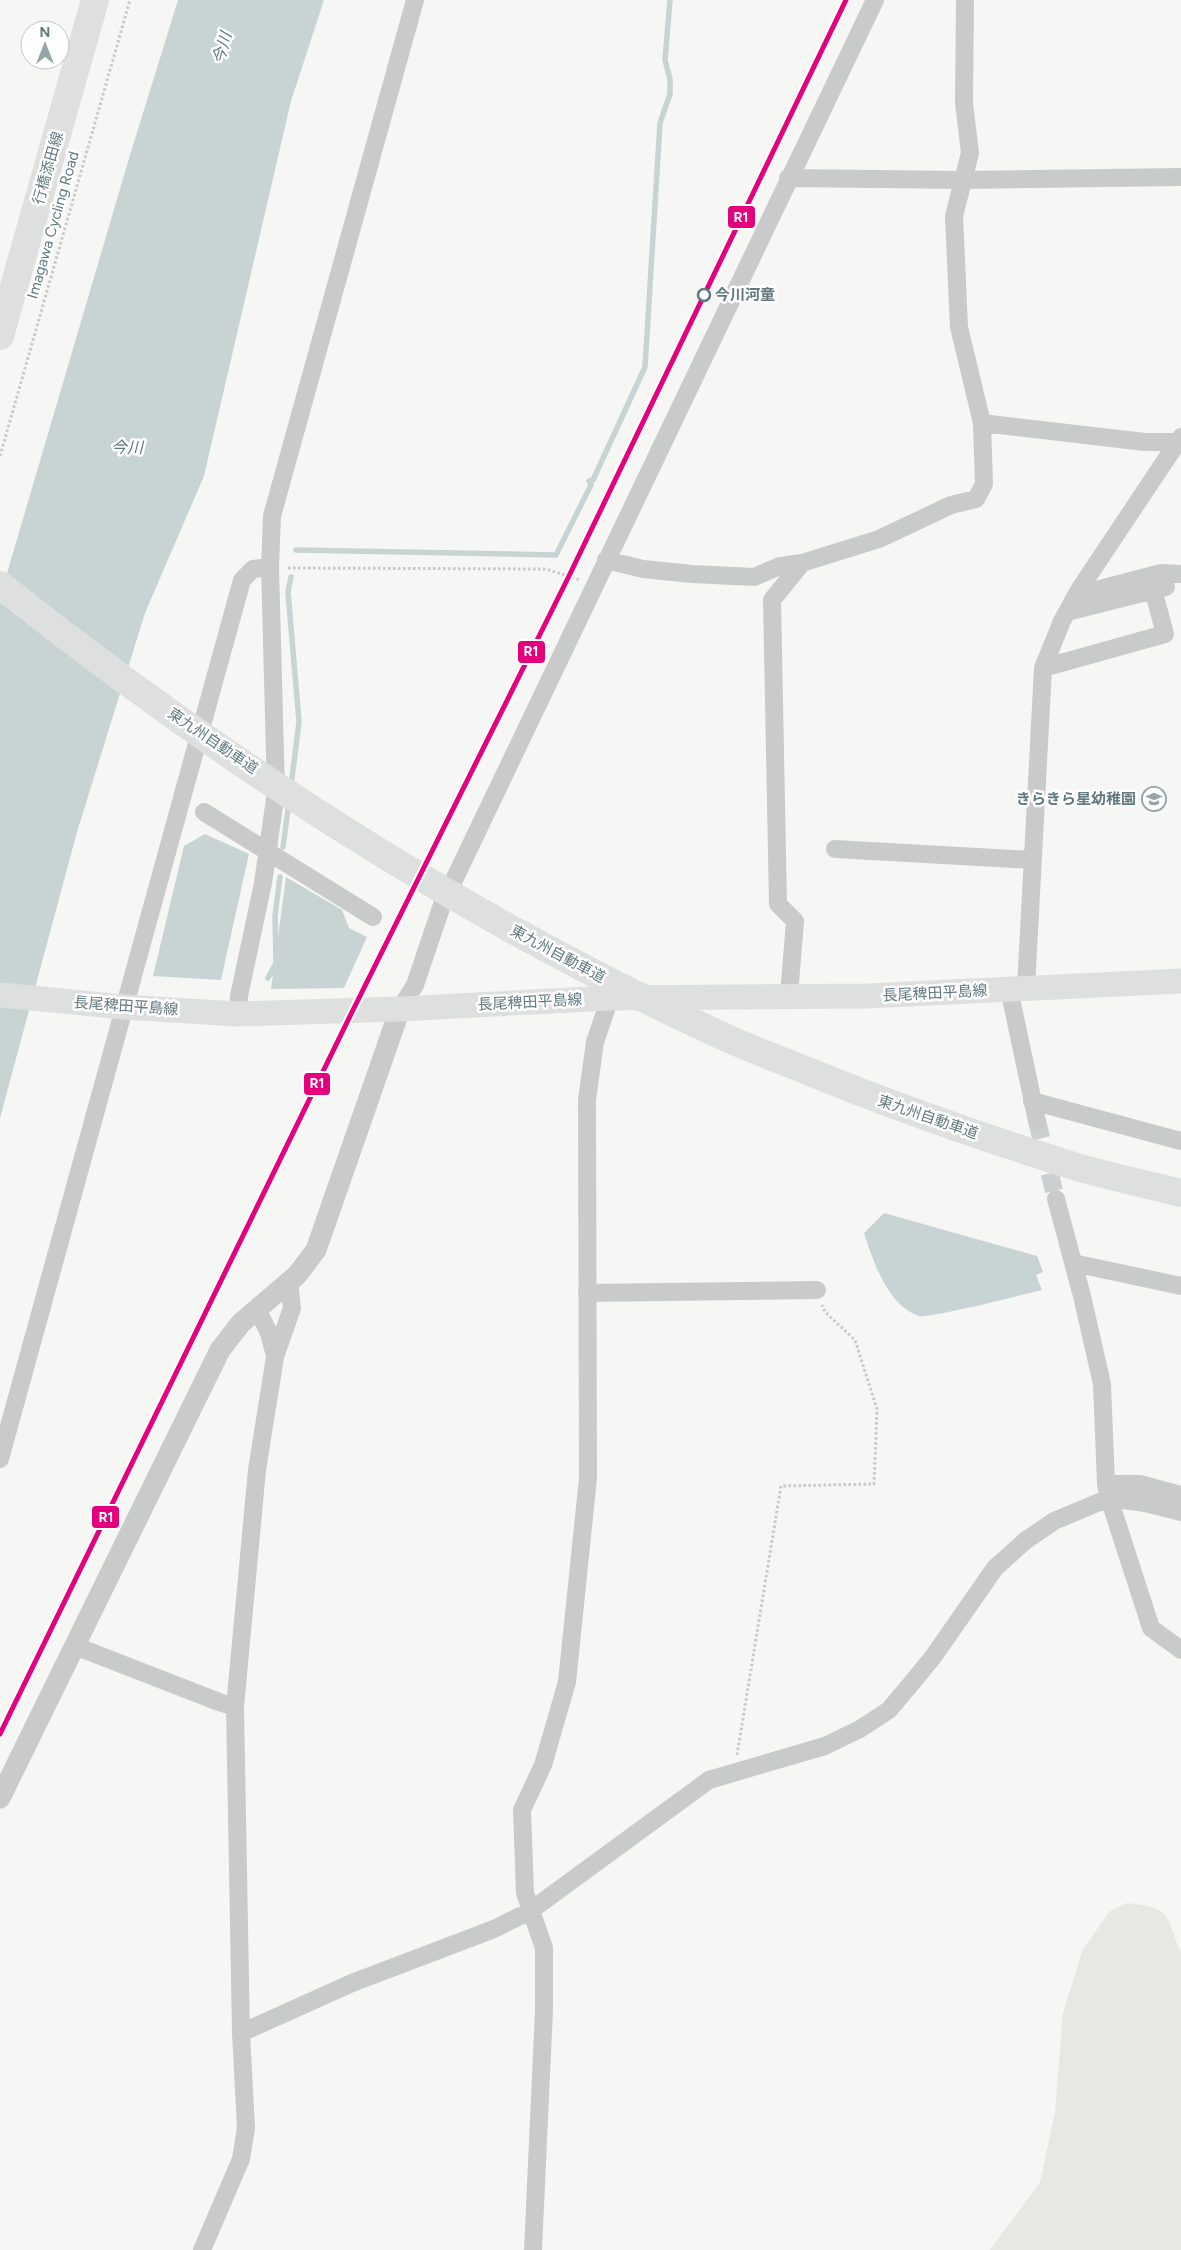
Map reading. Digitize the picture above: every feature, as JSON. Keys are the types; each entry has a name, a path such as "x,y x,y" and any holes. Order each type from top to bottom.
{"main road":[{"name":"行橋添田線","path":"0,336 95,0"},
{"name":"東九州自動車道","path":"0,585 73,643 138,691 333,823 503,925 612,983 732,1040 893,1106 1079,1167 1181,1193"},
{"name":"長尾稗田平島線","path":"0,995 116,1007 238,1014 400,1009 610,998 868,996 1181,980"}],"street":[{"path":"238,1014 239,996 263,883 276,792 270,567 272,516 415,0"},
{"path":"0,1798 220,1350 241,1323 297,1275 316,1250 400,1009 415,985 442,905 788,178 875,0"},
{"path":"606,560 643,569 754,577 780,566 802,563 879,539 951,505 976,499 984,484 982,423 959,327 954,216 970,154 964,103 965,0"},
{"path":"788,178 963,180 1181,177"},
{"path":"982,423 1145,442 1180,441"},
{"path":"1037,1121 1032,1101 1017,989 1032,860 1043,668 1067,612 1077,595 1180,441"},
{"path":"789,996 795,921 778,904 772,600 802,563"},
{"path":"0,1459 116,1007 242,580 253,569 270,567"},
{"path":"1077,595 1161,573 1181,574"},
{"path":"1043,668 1165,634 1159,588 1067,612"},
{"path":"204,812 373,917"},
{"path":"835,849 1032,860"},
{"path":"533,2250 544,2010 544,1948 524,1894 522,1810 543,1764 567,1682 588,1478 587,1100 595,1042 610,998"},
{"path":"1032,1101 1181,1142"},
{"path":"1056,1199 1102,1384 1107,1491 1151,1628 1181,1650"},
{"path":"1073,1263 1181,1286"},
{"path":"202,2250 241,2158 246,2128 241,2033 236,1707 256,1470 275,1357 292,1308 289,1282"},
{"path":"587,1293 817,1290"},
{"path":"256,1309 269,1333 275,1357"},
{"path":"241,2033 352,1982 494,1929 530,1911 709,1780 825,1746 860,1730 889,1710 933,1657 994,1568 1024,1541 1054,1521 1107,1491 1140,1484 1181,1495"},
{"path":"1107,1491 1181,1512"},
{"path":"74,1646 218,1702 236,1707"}],"path":[{"name":"Imagawa Cycling Road","path":"0,456 130,0"},
{"path":"270,567 546,569 594,585"},
{"path":"734,1772 782,1486 874,1484 877,1409 855,1340 825,1312 817,1290"}],"shaded area":[{"path":"1127,1903 1160,1910 1169,1921 1181,1952 1181,2250 990,2250 1040,2182 1055,2112 1063,2013 1083,1949 1110,1911"}],"water":[{"name":"今川","path":"178,0 324,0 291,101 204,476 145,613 77,832 0,1118 0,597 130,155"},
{"path":"205,834 249,854 221,980 153,976 184,846"},
{"path":"286,877 342,910 349,928 367,937 344,988 271,989"},
{"path":"884,1213 1037,1256 1043,1272 1036,1275 1042,1290 939,1314 919,1316 908,1311 890,1293 883,1281 864,1233"}],"waterway":[{"path":"296,550 556,555 591,485 589,481 593,480 645,367 660,123 670,94 670,79 665,60 670,0"},
{"path":"291,577 288,592 299,722 291,786"},
{"path":"283,847 289,802"},
{"path":"268,978 276,963 275,916 280,877"}],"tunnel":[{"path":"1037,1121 1056,1199"}],"transit line":[{"name":"R1","path":"0,1734 353,1010 569,576 846,0"}],"place":[{"name":"今川河童","path":"704,295"},
{"name":"きらきら星幼稚園","path":"1154,799"}]}
